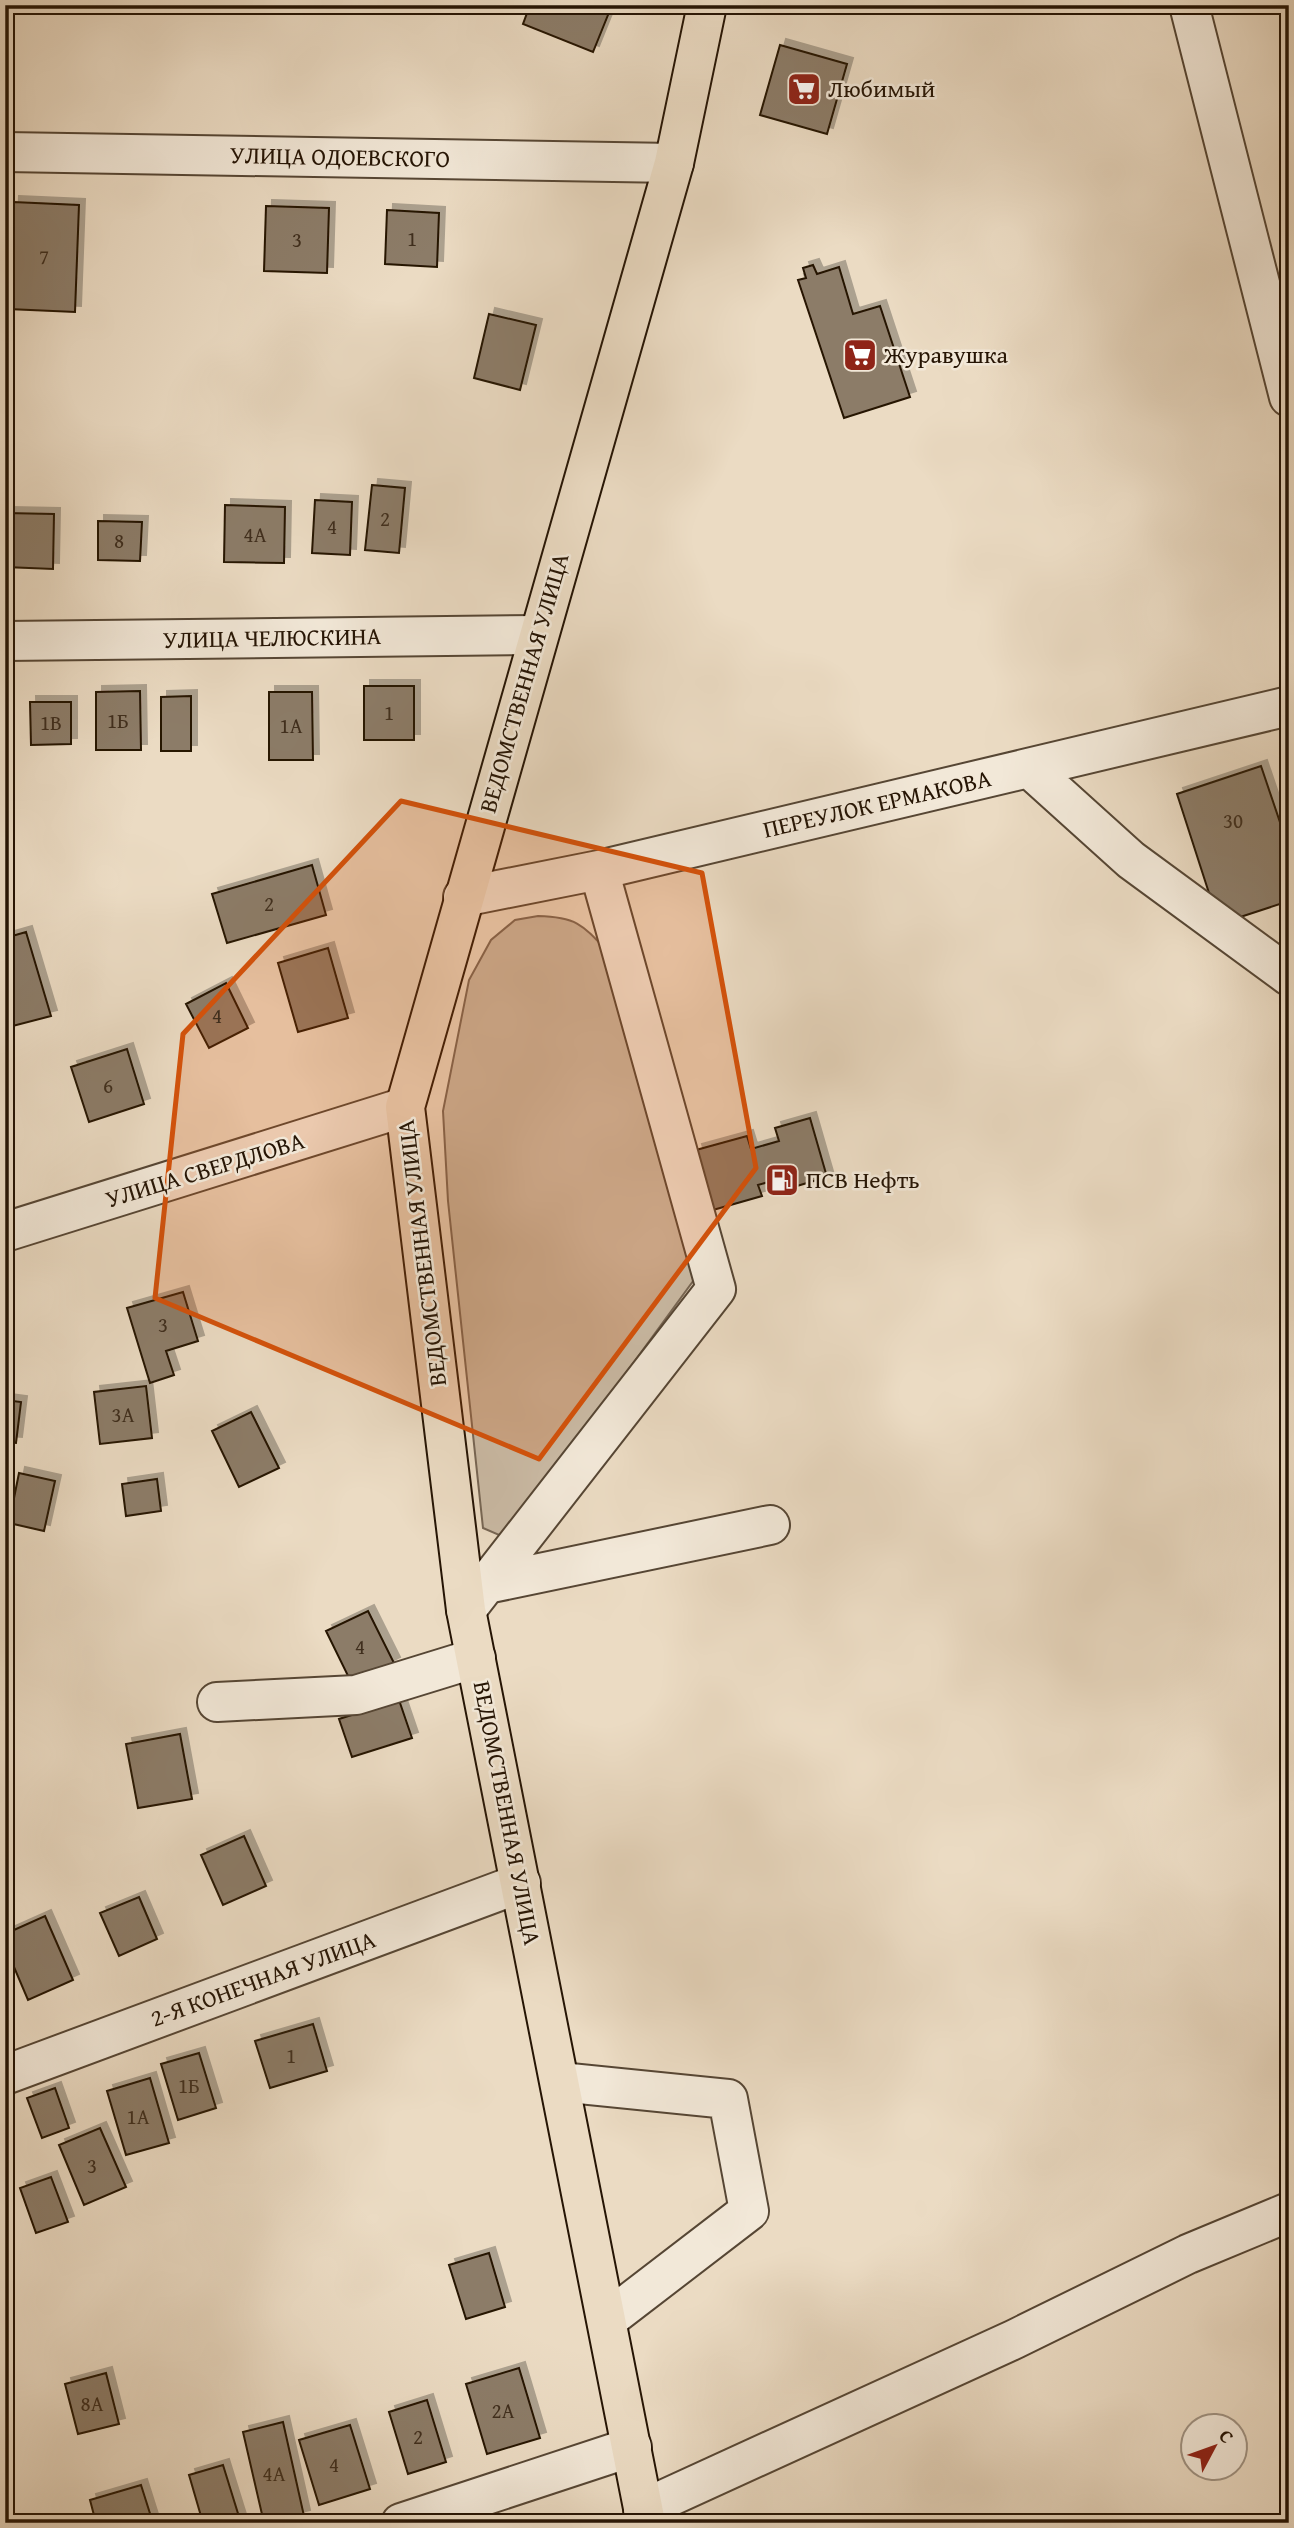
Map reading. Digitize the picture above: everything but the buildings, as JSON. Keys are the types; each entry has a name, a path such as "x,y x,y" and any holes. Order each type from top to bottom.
{"main road":[{"name":"ВЕДОМСТВЕННАЯ УЛИЦА","path":"644,2516 476,1658 476,1597 405,1107 674,163 708,5"}],"street":[{"path":"1189,5 1289,397"},
{"name":"УЛИЦА ОДОЕВСКОГО","path":"5,152 674,163"},
{"name":"УЛИЦА ЧЕЛЮСКИНА","path":"5,641 538,635"},
{"name":"ПЕРЕУЛОК ЕРМАКОВА","path":"463,897 599,870 1289,706"},
{"path":"1029,768 1131,860 1289,976"},
{"path":"476,1597 716,1289 599,870"},
{"name":"УЛИЦА СВЕРДЛОВА","path":"5,1233 405,1107"},
{"path":"476,1597 770,1525"},
{"path":"218,1702 356,1695 476,1658"},
{"name":"2-Я КОНЕЧНАЯ УЛИЦА","path":"6,2075 521,1883"},
{"path":"560,2082 728,2099 749,2211 607,2320"},
{"path":"644,2516 1188,2254 1289,2212"},
{"path":"401,2523 632,2447"}],"highlighted area":[{"path":"401,801 702,873 756,1168 539,1459 155,1298 183,1034"}],"shaded area":[{"path":"538,916 570,920 584,928 607,951 696,1277 513,1528 499,1535 483,1528 448,1201 443,1111 469,980 491,940 515,920"}],"place":[{"name":"Любимый","path":"804,89"},
{"name":"Журавушка","path":"860,355"},
{"name":"ПСВ Нефть","path":"782,1180"}]}
